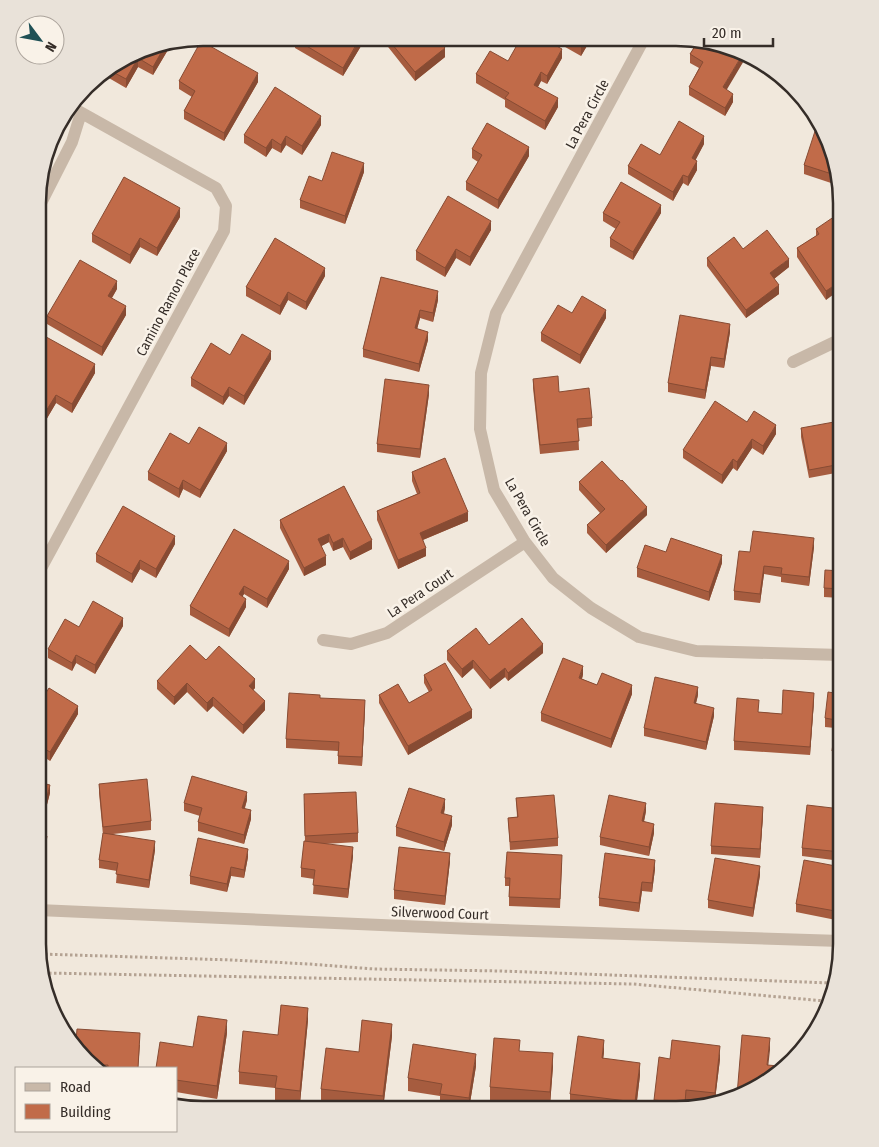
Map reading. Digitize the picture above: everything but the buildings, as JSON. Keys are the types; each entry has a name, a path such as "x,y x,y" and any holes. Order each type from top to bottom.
{"street":[{"name":"La Pera Circle","path":"640,46 496,313 481,373 480,429 494,490 524,542 553,578 591,608 639,637 696,650 832,655"},
{"name":"Camino Ramon Place","path":"46,559 224,231 226,206 216,188 77,111"},
{"path":"47,191 72,142 76,113"},
{"path":"793,362 833,343"},
{"name":"La Pera Court","path":"323,640 351,644 387,633 524,542"},
{"name":"Silverwood Court","path":"46,910 473,929 832,941"}],"path":[{"path":"47,954 251,961 374,970 502,971 827,983"},
{"path":"49,973 633,984 822,1001"}]}
